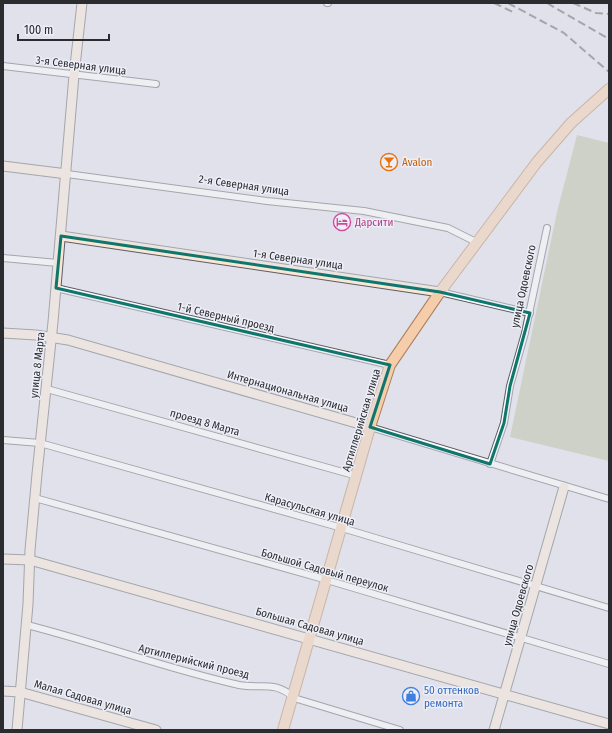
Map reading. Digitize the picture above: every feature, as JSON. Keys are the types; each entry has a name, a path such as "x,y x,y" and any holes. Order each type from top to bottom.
{"main road":[{"name":"Артиллерийская улица","path":"284,730 370,427 390,365 440,292 537,162 571,123 608,90"}],"street":[{"name":"улица 8 Марта","path":"17,730 27,625 35,498 47,389 67,174 74,74 82,3"},
{"name":"3-я Северная улица","path":"3,66 156,84"},
{"name":"2-я Северная улица","path":"3,166 268,201 364,211 448,228 478,243"},
{"name":"улица Одоевского","path":"490,464 504,423 510,386 530,313 547,228"},
{"name":"1-я Северная улица","path":"61,236 440,292 530,313"},
{"path":"3,258 58,264"},
{"name":"1-й Северный проезд","path":"56,288 390,365"},
{"name":"Интернациональная улица","path":"3,333 68,340 370,427 564,487 609,499"},
{"name":"проезд 8 Марта","path":"47,389 357,476"},
{"name":"Карасульская улица","path":"3,440 40,443 342,528 609,608"},
{"name":"улица Одоевского","path":"494,730 564,487"},
{"name":"Большой Садовый переулок","path":"35,498 327,580 520,639 609,664"},
{"name":"Большая Садовая улица","path":"3,559 30,560 609,724"},
{"name":"Артиллерийский проезд","path":"27,625 168,667 241,685 267,685 286,690 294,698 400,730"},
{"name":"Малая Садовая улица","path":"3,691 20,692 156,730"}],"highlighted area":[{"path":"61,236 440,292 530,313 510,386 504,423 490,464 370,427 390,365 56,288"}],"green space":[{"path":"577,135 609,143 609,461 510,437 557,212"}],"railway":[{"path":"494,3 515,13"},
{"path":"508,3 564,33 609,72"},
{"path":"547,3 609,39"},
{"path":"573,3 596,13 609,14"}],"place":[{"name":"Avalon","path":"389,162"},
{"name":"Дарсити","path":"342,222"},
{"name":"50 оттенков ремонта","path":"411,696"}]}
